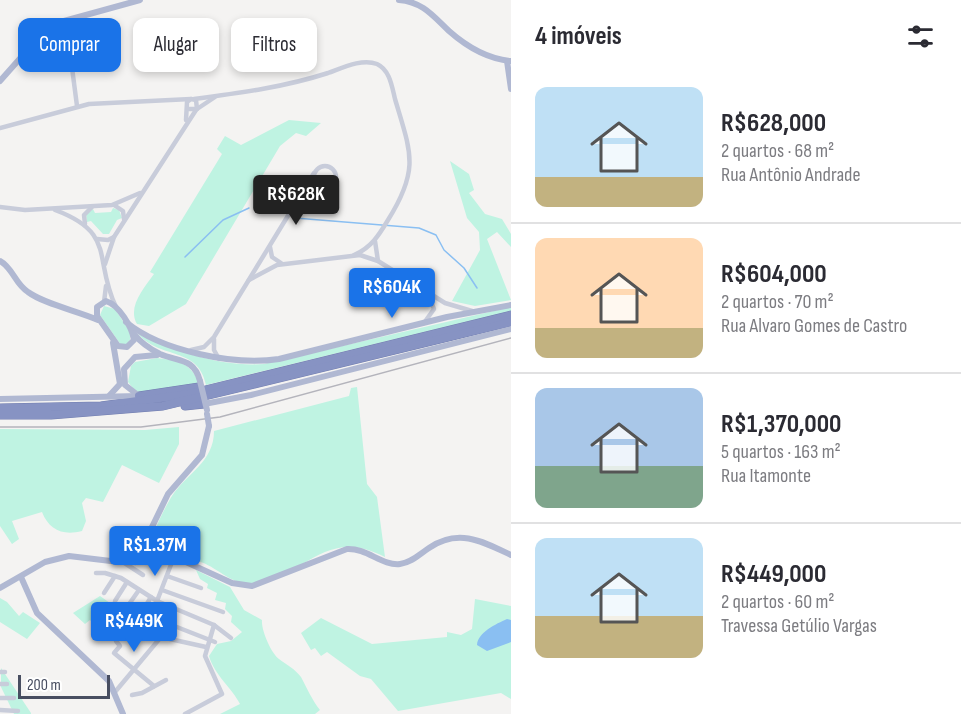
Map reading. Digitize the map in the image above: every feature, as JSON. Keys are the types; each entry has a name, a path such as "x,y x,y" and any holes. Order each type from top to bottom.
{"highway":[{"path":"0,408 73,408 147,401 260,378 509,315"},
{"path":"0,415 51,416 163,406 511,322"},
{"path":"139,396 260,378"},
{"path":"163,406 206,410"}],"main road":[{"path":"75,18 140,0"},
{"path":"399,0 424,7 460,40 496,58 510,61"},
{"path":"496,58 504,66 511,89"},
{"path":"0,81 18,61"},
{"path":"510,61 511,68"},
{"path":"508,75 510,61"},
{"path":"0,261 10,269 20,286 34,296 99,320"},
{"path":"79,311 97,307 104,302 112,303 140,340 163,355"},
{"path":"126,322 144,335 219,358 251,362 279,359 511,304"},
{"path":"97,307 96,314 112,340 124,353 135,357"},
{"path":"206,410 251,395 511,329"},
{"path":"118,346 125,348 132,343 132,331"},
{"path":"107,398 116,391 120,384 112,340"},
{"path":"140,340 144,349 142,354"},
{"path":"137,562 139,550 168,494 202,455 209,426 200,381 196,369 189,363 163,355 142,354 135,357 125,366 123,375 127,387 139,396"},
{"path":"0,399 139,396"},
{"path":"137,562 148,536"},
{"path":"0,588 45,562 63,557 121,562 191,563 228,582 252,586 268,582 347,549 363,550 387,562 401,564 441,541 463,537 490,544 511,555"},
{"path":"146,545 147,555 156,562"},
{"path":"121,562 139,550"},
{"path":"21,577 41,618 103,675 115,692 123,714"}],"street":[{"path":"0,128 77,106 217,96 290,84 358,63 372,63 382,68 392,86 411,161 406,188 375,241 354,255"},
{"path":"73,72 77,106"},
{"path":"105,264 114,237 186,122 197,110 217,96"},
{"path":"178,99 187,108 197,110"},
{"path":"186,122 187,108 192,99"},
{"path":"192,99 199,103 197,110"},
{"path":"191,350 204,346 214,337 314,173 322,165 333,168 336,179 332,186 302,196"},
{"path":"314,173 315,183 324,188"},
{"path":"0,207 24,210 112,205 142,192"},
{"path":"112,205 123,211 124,222"},
{"path":"94,206 84,215 86,224 97,239 105,264 104,302"},
{"path":"53,208 86,224"},
{"path":"97,239 108,240 114,237"},
{"path":"375,241 378,261"},
{"path":"271,244 272,257 284,263"},
{"path":"249,280 265,269 284,263 354,255 378,261 452,306 474,311"},
{"path":"106,283 117,309"},
{"path":"422,288 431,298 434,306 424,323"},
{"path":"214,337 213,347 219,358"},
{"path":"157,601 172,561"},
{"path":"121,562 143,575"},
{"path":"96,573 115,576 163,604 214,625 231,638"},
{"path":"104,593 115,576"},
{"path":"167,576 201,588"},
{"path":"115,601 127,582"},
{"path":"127,607 139,590"},
{"path":"162,590 224,612"},
{"path":"142,612 151,597"},
{"path":"163,604 158,615 159,620 215,642"},
{"path":"130,620 116,641 120,646 114,653 154,686"},
{"path":"185,714 222,694 206,659 206,648 214,625"},
{"path":"115,692 136,670 159,638 165,636 206,648"},
{"path":"132,695 142,693 166,680"},
{"path":"0,684 7,684"},
{"path":"0,698 14,698"},
{"path":"0,710 18,711"}],"green space":[{"path":"289,120 321,123 306,136 296,133 280,146 186,304 149,326 137,324 134,318 135,304 154,274 150,272 222,154 217,149 225,136 241,145"},
{"path":"450,161 469,174 474,190 469,193 485,214 502,219 511,234 511,247 497,232 487,239 511,300 475,306 452,301 480,250 479,232 467,218"},
{"path":"113,208 119,210 122,218 117,220 109,234 103,234 91,221 87,222 86,214 93,209 95,213 111,212"},
{"path":"104,306 115,309 130,332 130,340 126,345 121,345 100,315"},
{"path":"511,307 511,311 206,385 202,373 195,364 147,342 138,334 168,347 216,361 264,364"},
{"path":"157,358 184,364 193,373 199,386 136,392 128,382 131,366 135,362"},
{"path":"357,387 367,484 377,497 385,557 364,549 346,547 330,550 271,579 244,583 198,561 156,559 151,556 153,535 165,508 178,488 205,459 213,442 214,431 349,396 351,388"},
{"path":"179,427 179,444 159,483 122,465 103,502 86,498 82,503 86,521 82,531 69,533 57,530 42,512 12,521 19,539 12,544 0,526 0,429 145,430"},
{"path":"196,570 230,587 244,610 262,620 265,635 273,652 301,677 320,710 315,714 220,714 240,704 215,670 209,656 217,644 231,641 242,632 231,622 232,616 225,609 226,603 215,600 217,593 207,588 208,584 200,579"},
{"path":"100,596 120,610 121,619 102,633 90,620 85,624 73,613"},
{"path":"0,598 7,602 19,616 23,612 40,623 27,639 0,622"},
{"path":"475,599 511,606 511,699 501,693 398,711 371,679 360,676 327,652 321,656 315,648 311,650 301,633 321,618 372,644 447,637 447,632 461,635 472,629"},
{"path":"1,668 31,714 14,714 1,687"}],"water":[{"path":"507,619 511,620 511,642 487,651 477,645 484,632"}],"waterway":[{"path":"185,257 223,220 249,208"},
{"path":"295,218 419,228 436,235 444,250 464,268 477,288"}],"railway":[{"path":"0,427 141,427 220,417 511,338"}]}
